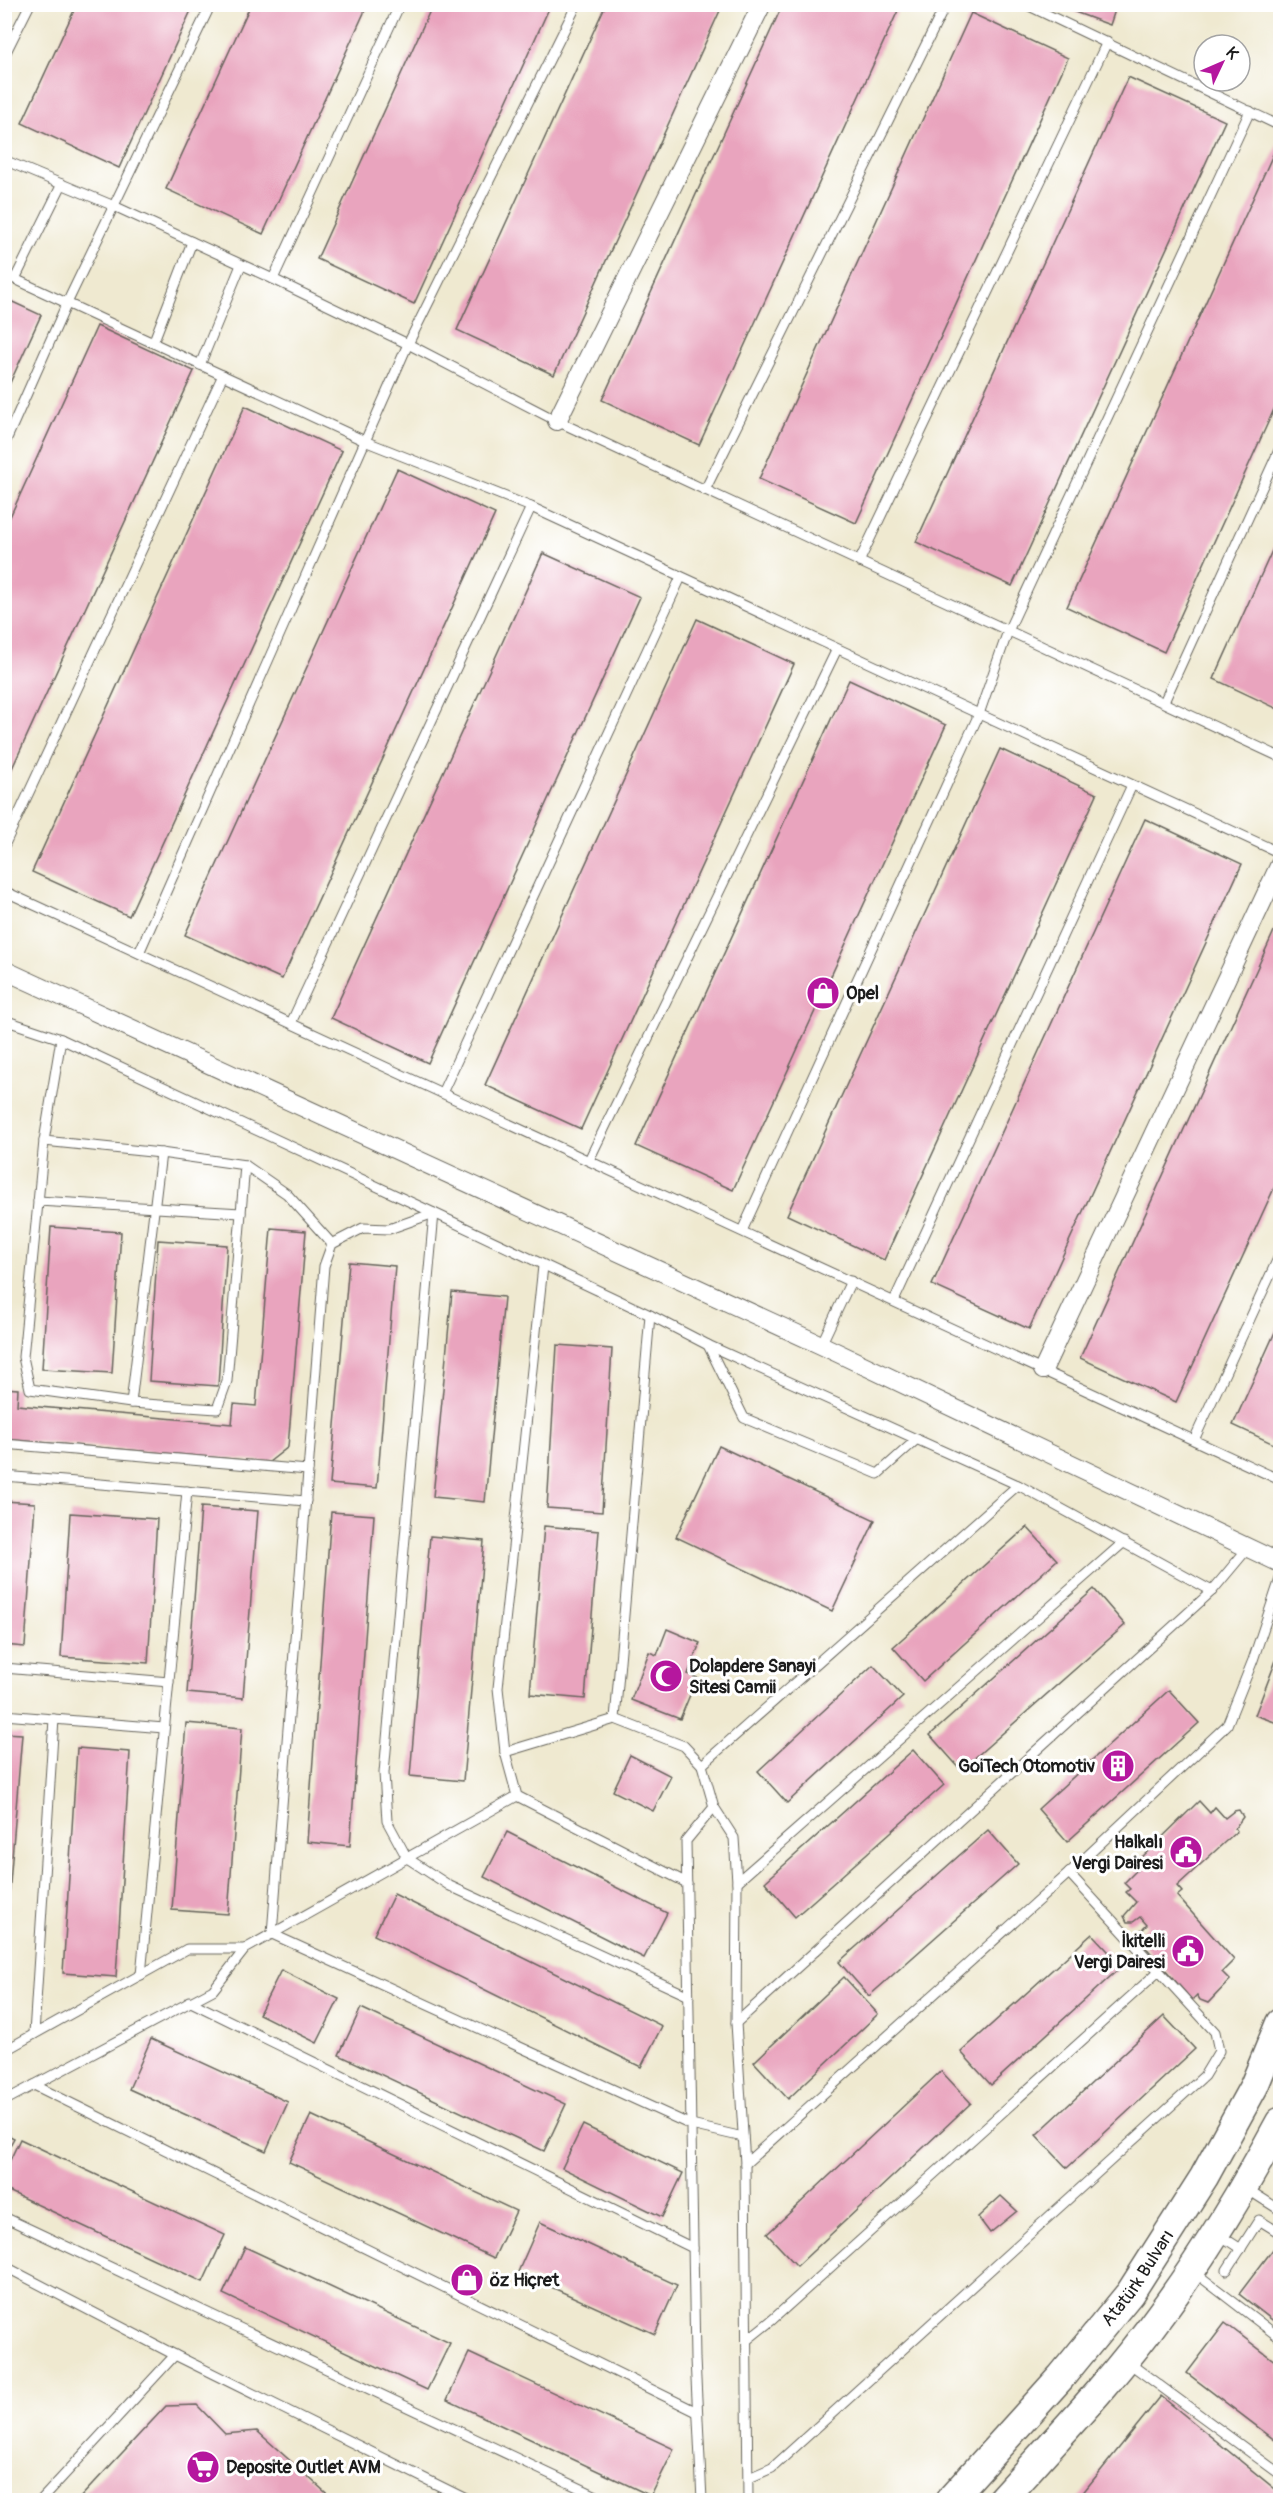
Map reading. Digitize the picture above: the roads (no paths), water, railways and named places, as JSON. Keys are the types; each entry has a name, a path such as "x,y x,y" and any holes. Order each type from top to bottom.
{"main road":[{"name":"Atatürk Bulvarı","path":"950,2500 1060,2377 1130,2293 1204,2177 1254,2086 1281,2024"},
{"path":"1001,2500 1091,2400 1162,2313 1277,2138"}],"street":[{"path":"557,421 762,4"},
{"path":"1044,1370 1281,864"},
{"path":"4,970 821,1346 1281,1563"}],"lane":[{"path":"4,56 30,4"},
{"path":"4,445 67,303 211,4"},
{"path":"273,279 400,4"},
{"path":"139,953 367,442 408,344 577,4"},
{"path":"705,490 946,4"},
{"path":"1025,4 1281,126"},
{"path":"860,562 1107,42"},
{"path":"742,1231 979,714 1008,631 1250,111"},
{"path":"4,160 114,206 273,279 408,344 557,421 1281,757"},
{"path":"15,279 62,184"},
{"path":"153,343 192,242"},
{"path":"200,365 242,265"},
{"path":"4,274 367,442 531,507 1281,853"},
{"path":"4,846 223,375"},
{"path":"1164,702 1281,448"},
{"path":"291,1023 531,507"},
{"path":"442,1093 681,577"},
{"path":"589,1160 837,648"},
{"path":"894,1301 1132,785"},
{"path":"4,891 1281,1480"},
{"path":"4,1020 61,1039 650,1315 708,1345 1017,1485 1212,1591"},
{"path":"61,1039 44,1141 23,1357 30,1389 130,1403 217,1409 227,1381 245,1165"},
{"path":"44,1141 161,1153 245,1165 287,1194 332,1244"},
{"path":"130,1403 161,1153"},
{"path":"38,1201 241,1213"},
{"path":"272,1934 324,1266 332,1244 363,1228 388,1228 434,1213"},
{"path":"434,1213 384,1773 387,1821 407,1858 450,1886 689,1996"},
{"path":"1194,1440 1281,1254"},
{"path":"543,1266 498,1688 505,1752 517,1796 687,1883"},
{"path":"821,1346 851,1281"},
{"path":"615,1719 650,1315"},
{"path":"708,1345 744,1418 878,1474 917,1438"},
{"path":"4,1444 308,1470"},
{"path":"4,1476 306,1501"},
{"path":"702,1765 1017,1485"},
{"path":"141,1975 187,1491"},
{"path":"737,1882 1124,1542"},
{"path":"736,2023 1212,1591 1248,1548"},
{"path":"745,2164 1069,1873 1227,1725 1253,1660 1281,1579"},
{"path":"4,1668 169,1682"},
{"path":"4,1715 164,1728"},
{"path":"34,2034 54,1719"},
{"path":"505,1752 615,1719 684,1746 702,1765 714,1807 734,1838 737,1882 736,2023 745,2164 748,2500"},
{"path":"4,2101 213,1989 245,1949 517,1796"},
{"path":"702,2500 693,2248 686,1841 714,1807"},
{"path":"749,2478 771,2468 1204,2076 1219,2051 1215,2032 1069,1873"},
{"path":"272,1934 691,2125 742,2137"},
{"path":"4,2051 187,1949 245,1949"},
{"path":"747,2340 1159,1971"},
{"path":"189,2001 693,2248"},
{"path":"33,2085 698,2412"},
{"path":"1245,2187 1281,2210"},
{"path":"4,2217 605,2500"},
{"path":"1227,2270 1260,2220 1281,2233"},
{"path":"1216,2233 1241,2249"},
{"path":"4,2266 175,2355 468,2500"},
{"path":"1191,2270 1281,2338"},
{"path":"41,2500 175,2355"},
{"path":"1124,2360 1281,2474"}],"place":[{"name":"Opel","path":"823,993"},
{"name":"Dolapdere Sanayi Sitesi Camii","path":"666,1676"},
{"name":"GoiTech Otomotiv","path":"1118,1766"},
{"name":"Halkalı Vergi Dairesi","path":"1186,1852"},
{"name":"İkitelli Vergi Dairesi","path":"1188,1951"},
{"name":"öz Hiçret","path":"467,2280"},
{"name":"Deposite Outlet AVM","path":"203,2467"}]}
